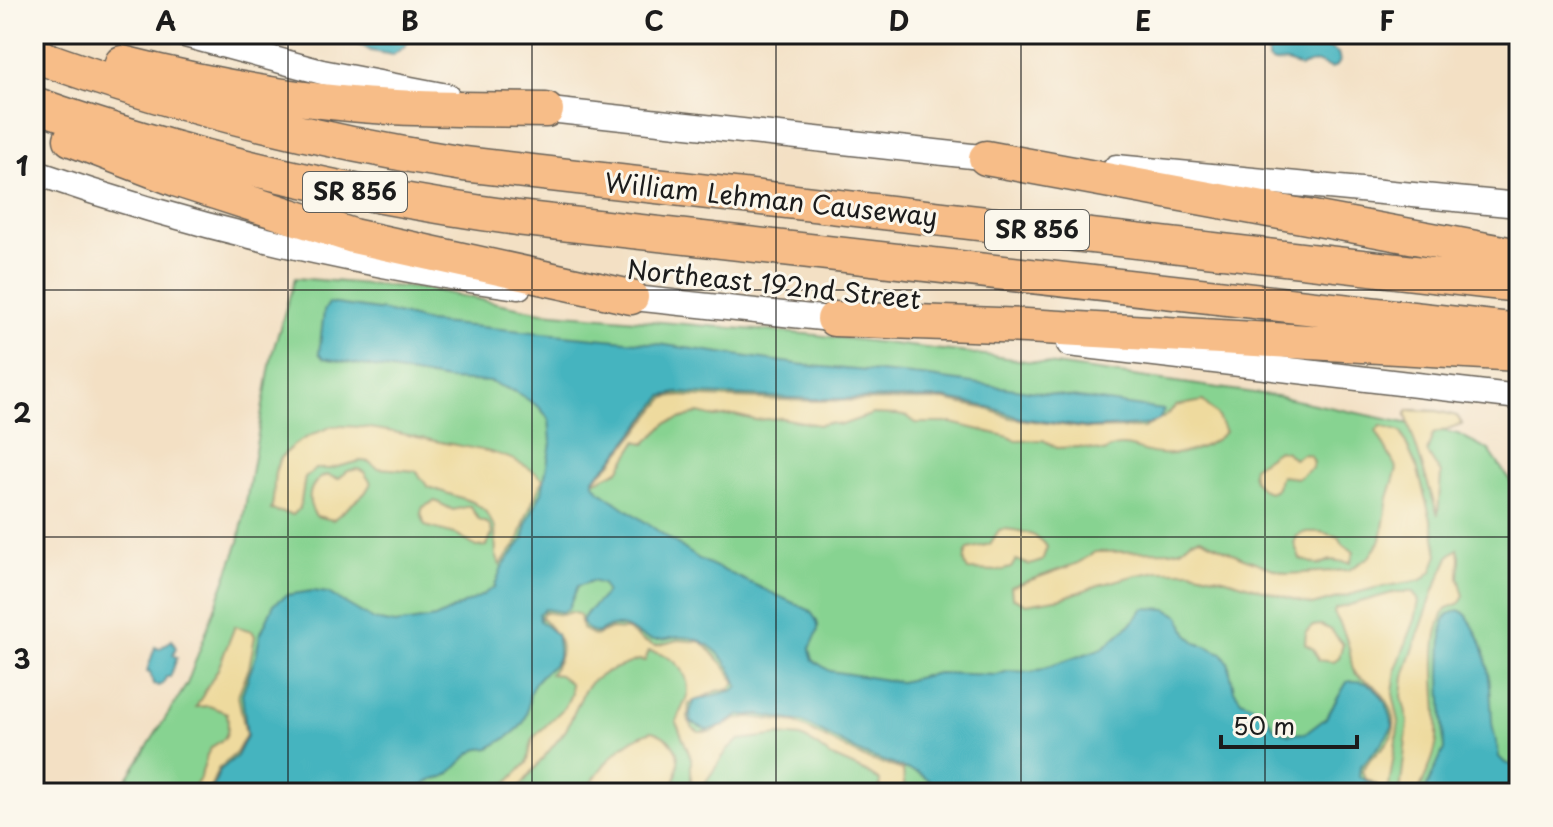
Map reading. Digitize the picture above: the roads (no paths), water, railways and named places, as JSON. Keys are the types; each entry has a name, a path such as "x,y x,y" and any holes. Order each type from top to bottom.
{"highway":[{"path":"34,44 184,78 321,101 426,109 546,110"},
{"name":"William Lehman Causeway","path":"34,55 98,78 233,117 326,139 449,162 1519,285"},
{"name":"William Lehman Causeway","path":"34,104 234,165 372,195 460,210 1519,331"},
{"path":"34,123 178,180 353,236 631,297"},
{"path":"986,158 1519,256"},
{"path":"834,319 1042,327 1519,354"}],"street":[{"path":"181,34 322,72 462,99 546,110 986,158 1061,162 1519,205"},
{"name":"Northeast 192nd Street","path":"34,172 147,209 326,254 522,288 1059,342 1519,397"}],"water":[{"path":"309,34 414,34 393,55 371,51 356,42"},
{"path":"1299,34 1319,34 1322,44 1338,53 1340,61 1337,66 1331,68 1316,62 1301,67 1268,60 1268,54 1274,47 1298,47 1301,43"},
{"path":"329,303 385,311 428,322 658,344 812,366 923,376 1164,410 1159,420 1145,425 1089,428 1020,418 989,407 943,398 814,399 677,393 663,396 594,478 594,484 699,559 809,610 818,625 810,649 813,660 830,671 900,682 937,673 997,675 1008,671 1033,672 1103,648 1144,608 1167,609 1180,616 1188,635 1196,642 1222,653 1228,662 1234,690 1241,700 1262,710 1275,729 1289,734 1306,733 1326,718 1347,682 1365,683 1384,700 1393,726 1360,767 1359,776 1375,786 1377,793 956,793 941,788 918,773 863,754 803,722 740,715 720,727 707,730 691,722 694,701 734,690 738,686 723,659 708,645 689,637 654,640 619,626 596,633 586,628 582,622 584,617 606,591 602,584 592,581 578,586 568,609 562,612 545,609 539,613 540,621 556,634 558,654 555,663 532,687 526,717 520,727 493,746 473,752 445,777 427,783 419,793 210,793 220,770 237,756 247,736 242,694 260,635 274,604 287,595 312,591 328,593 374,620 395,624 435,618 494,587 502,567 523,540 528,520 542,492 551,443 549,419 539,407 516,392 490,382 447,380 323,358 319,353 324,311"},
{"path":"1458,610 1468,617 1484,650 1499,757 1505,763 1519,767 1519,793 1424,793 1444,749 1441,675 1444,620"},
{"path":"172,640 176,648 173,655 177,658 170,677 158,686 153,684 147,671 155,647 159,649"}]}
